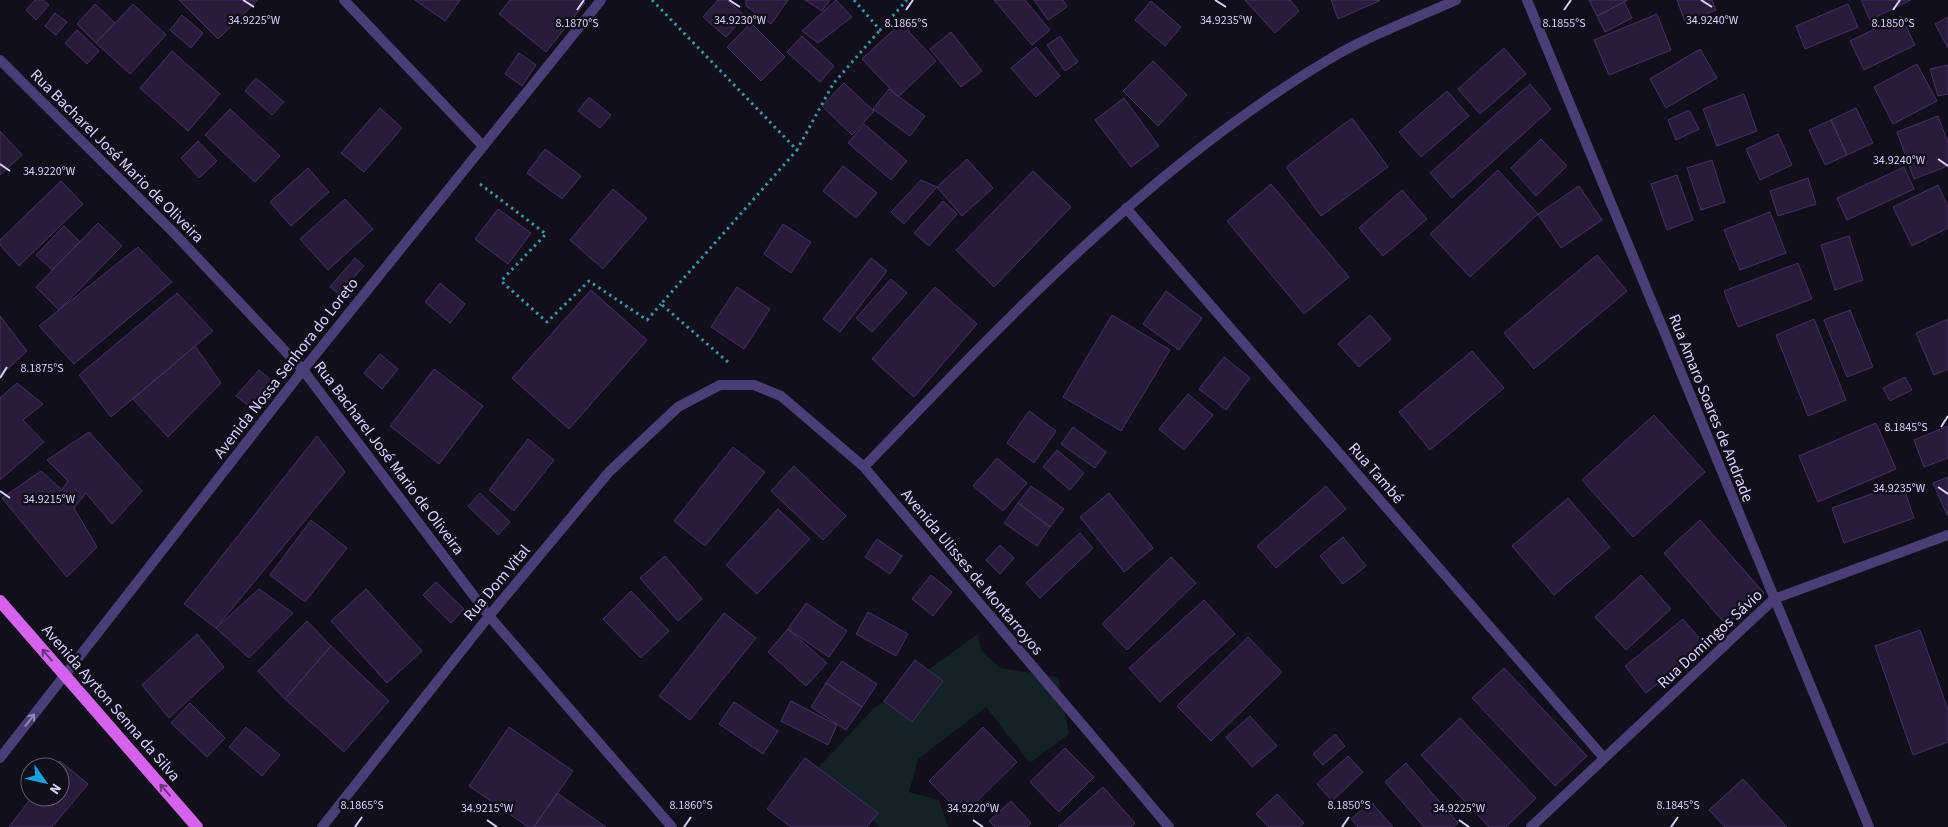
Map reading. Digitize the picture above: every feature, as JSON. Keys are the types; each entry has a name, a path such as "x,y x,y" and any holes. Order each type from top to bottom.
{"main road":[{"name":"Avenida Ayrton Senna da Silva","path":"0,601 197,827"}],"street":[{"path":"344,0 482,145"},
{"name":"Avenida Nossa Senhora do Loreto","path":"0,758 303,370 482,145 601,0"},
{"path":"864,467 1014,312 1126,208 1258,104 1339,53 1456,0"},
{"name":"Rua Amaro Soares de Andrade","path":"1527,0 1869,827"},
{"name":"Rua Bacharel José Mario de Oliveira","path":"0,60 173,232 303,370 489,616 666,825"},
{"name":"Rua També","path":"1126,208 1604,758"},
{"name":"Avenida Ulisses de Montarroyos","path":"720,385 754,384 782,396 864,467 1168,827"},
{"name":"Rua Dom Vital","path":"322,827 489,616 609,472 678,407 720,385"},
{"name":"Rua Domingos Sávio","path":"1531,827 1774,599 1948,534"}],"path":[{"path":"652,0 797,150"},
{"path":"854,0 880,30"},
{"path":"462,170 546,234 501,281 547,322 589,280 647,320 797,150 833,84 907,0"},
{"path":"661,304 754,384"}],"shaded area":[{"path":"978,634 981,650 1000,668 1058,677 1069,734 1030,763 986,707 918,759 909,792 939,800 948,827 880,827 818,768 874,708"}],"building":[{"path":"35,0 43,0 49,5 36,20 26,10"},
{"path":"179,0 258,0 218,39"},
{"path":"415,0 460,0 445,21"},
{"path":"510,0 580,0 585,3 546,52 499,14"},
{"path":"718,0 727,0 745,16 726,37 703,17"},
{"path":"746,0 788,0 771,24 746,6"},
{"path":"805,0 830,0 822,11"},
{"path":"836,0 852,17 818,43 802,31"},
{"path":"994,0 1025,0 1050,30 1032,45"},
{"path":"1034,0 1063,0 1067,7 1048,20"},
{"path":"1245,0 1290,0 1299,11 1275,33"},
{"path":"1331,0 1379,0 1379,1 1338,19"},
{"path":"1589,0 1628,0 1597,16"},
{"path":"1677,0 1712,0 1716,10 1685,22"},
{"path":"1861,0 1911,0 1870,20"},
{"path":"1151,1 1181,27 1165,46 1135,20"},
{"path":"1624,2 1632,18 1605,32 1597,16"},
{"path":"95,4 115,23 96,43 77,24"},
{"path":"133,4 166,35 130,74 96,43"},
{"path":"1848,4 1858,27 1805,49 1796,26"},
{"path":"55,13 67,22 56,35 45,26"},
{"path":"1657,14 1671,50 1609,75 1594,40"},
{"path":"182,15 203,33 191,48 170,30"},
{"path":"1901,16 1915,45 1864,70 1850,41"},
{"path":"1948,17 1948,48 1935,24"},
{"path":"751,23 785,57 761,81 727,47"},
{"path":"901,23 936,61 898,97 862,59"},
{"path":"77,30 99,51 87,64 65,43"},
{"path":"951,32 982,71 961,87 930,49"},
{"path":"802,36 834,66 820,82 787,52"},
{"path":"1060,36 1078,62 1065,71 1047,45"},
{"path":"1036,47 1060,76 1036,97 1011,68"},
{"path":"1504,48 1526,74 1480,114 1458,89"},
{"path":"1700,49 1717,78 1666,108 1650,79"},
{"path":"172,51 220,94 188,131 140,88"},
{"path":"519,53 536,65 522,86 505,74"},
{"path":"1153,61 1187,95 1158,126 1123,91"},
{"path":"1917,64 1937,101 1893,124 1874,87"},
{"path":"1948,65 1948,94 1938,96 1930,69"},
{"path":"256,78 284,102 272,115 245,91"},
{"path":"844,83 874,111 852,135 822,106"},
{"path":"1530,84 1551,109 1452,198 1430,173"},
{"path":"889,89 925,116 910,136 873,109"},
{"path":"1447,91 1469,116 1421,157 1399,132"},
{"path":"1744,94 1757,131 1717,146 1703,109"},
{"path":"589,97 611,115 600,128 578,111"},
{"path":"1124,98 1159,146 1131,167 1095,120"},
{"path":"380,108 402,128 364,172 341,153"},
{"path":"1856,108 1873,143 1847,155 1831,120"},
{"path":"230,109 280,156 255,182 205,135"},
{"path":"1689,110 1699,129 1676,140 1668,120"},
{"path":"1938,116 1948,143 1948,166 1914,179 1897,132"},
{"path":"1352,118 1388,167 1321,216 1286,167"},
{"path":"1831,120 1847,155 1825,165 1809,130"},
{"path":"864,124 907,161 891,180 848,143"},
{"path":"0,131 22,155 0,175"},
{"path":"1778,134 1792,165 1760,180 1746,149"},
{"path":"1541,139 1567,166 1536,196 1511,168"},
{"path":"198,141 217,161 199,178 181,158"},
{"path":"545,149 581,176 562,199 527,173"},
{"path":"967,159 993,188 962,216 937,187"},
{"path":"1712,160 1725,202 1701,210 1687,168"},
{"path":"843,166 877,193 856,218 823,191"},
{"path":"1904,167 1914,189 1847,220 1837,198"},
{"path":"308,168 329,192 291,226 270,202"},
{"path":"1498,170 1538,214 1470,277 1430,234"},
{"path":"1033,171 1071,207 994,287 956,250"},
{"path":"1677,175 1693,220 1667,230 1651,184"},
{"path":"1808,178 1816,204 1778,216 1770,191"},
{"path":"921,180 937,187 904,224 891,212"},
{"path":"61,181 83,204 19,266 0,245 0,240"},
{"path":"1271,184 1349,277 1304,314 1227,221"},
{"path":"1938,185 1948,207 1948,228 1912,246 1893,207"},
{"path":"1579,186 1602,220 1561,248 1538,214"},
{"path":"613,189 647,218 603,269 570,240"},
{"path":"1402,190 1427,219 1383,256 1359,228"},
{"path":"345,199 373,229 328,270 300,239"},
{"path":"943,201 957,214 929,246 914,233"},
{"path":"498,209 531,233 508,264 475,239"},
{"path":"1770,212 1786,253 1740,270 1724,230"},
{"path":"98,223 122,246 59,310 36,287"},
{"path":"783,224 811,242 791,273 764,254"},
{"path":"64,226 80,242 52,270 36,255"},
{"path":"1849,236 1863,280 1835,290 1821,245"},
{"path":"138,247 172,282 74,364 39,326"},
{"path":"1597,255 1627,291 1534,369 1504,333"},
{"path":"355,258 364,266 339,294 330,287"},
{"path":"871,258 887,271 840,332 823,319"},
{"path":"1798,263 1812,299 1738,327 1724,291"},
{"path":"891,279 907,293 872,332 856,318"},
{"path":"440,283 465,304 450,323 425,302"},
{"path":"737,287 770,309 744,349 711,327"},
{"path":"935,287 977,324 914,397 872,359"},
{"path":"591,290 647,340 569,429 512,378"},
{"path":"1166,291 1202,318 1179,350 1143,324"},
{"path":"177,293 213,331 111,417 79,375"},
{"path":"1850,310 1873,367 1847,377 1824,320"},
{"path":"1112,315 1170,350 1121,431 1063,397"},
{"path":"1370,315 1391,339 1359,367 1338,344"},
{"path":"0,316 27,351 0,376"},
{"path":"1814,319 1846,400 1808,416 1776,335"},
{"path":"1948,319 1948,369 1934,375 1916,333"},
{"path":"195,346 221,383 168,437 133,399"},
{"path":"1472,351 1504,388 1430,450 1399,412"},
{"path":"380,354 398,369 382,389 364,373"},
{"path":"1224,357 1250,378 1226,410 1199,389"},
{"path":"434,369 483,406 439,464 390,426"},
{"path":"259,370 274,382 251,408 236,396"},
{"path":"1905,377 1912,390 1890,401 1883,388"},
{"path":"17,383 43,404 23,420 44,442 0,480 0,398"},
{"path":"1188,394 1213,415 1184,450 1159,429"},
{"path":"1029,411 1056,431 1034,463 1007,443"},
{"path":"1654,415 1705,472 1633,537 1582,480"},
{"path":"1876,423 1896,469 1818,502 1799,456"},
{"path":"1948,426 1948,458 1924,467 1914,440"},
{"path":"1073,427 1106,452 1095,468 1061,444"},
{"path":"89,432 142,491 112,524 86,493 74,508 97,547 67,577 2,498 41,471 62,490 68,481 47,460"},
{"path":"317,436 345,472 216,628 184,604"},
{"path":"528,439 554,460 514,511 489,490"},
{"path":"733,447 765,472 705,546 674,521"},
{"path":"1057,450 1084,473 1070,490 1043,467"},
{"path":"997,458 1027,483 1003,511 973,486"},
{"path":"794,466 846,516 823,540 771,491"},
{"path":"1948,477 1948,515 1947,515 1933,483"},
{"path":"1902,483 1914,518 1844,543 1832,508"},
{"path":"1031,486 1064,509 1050,527 1018,503"},
{"path":"1326,486 1346,509 1276,568 1257,546"},
{"path":"480,493 510,522 498,535 468,506"},
{"path":"1109,493 1153,548 1124,572 1080,517"},
{"path":"1568,498 1610,547 1554,595 1512,546"},
{"path":"1018,503 1050,527 1037,546 1004,523"},
{"path":"778,509 810,539 757,594 726,565"},
{"path":"311,520 347,548 305,602 270,575"},
{"path":"1700,520 1764,593 1727,626 1664,553"},
{"path":"1080,533 1093,548 1040,598 1026,583"},
{"path":"1343,537 1366,566 1343,584 1320,556"},
{"path":"877,539 902,556 890,574 865,557"},
{"path":"1000,545 1014,558 1000,574 986,560"},
{"path":"665,556 702,599 678,621 640,578"},
{"path":"1171,557 1196,583 1127,650 1102,624"},
{"path":"931,575 952,592 933,616 912,599"},
{"path":"1641,575 1671,609 1626,650 1595,617"},
{"path":"436,582 464,609 451,623 423,595"},
{"path":"259,589 293,613 249,658 216,628"},
{"path":"366,589 422,651 387,683 331,621"},
{"path":"631,591 669,631 641,658 603,619"},
{"path":"1204,600 1235,634 1160,702 1129,668"},
{"path":"806,603 847,631 829,657 788,629"},
{"path":"868,612 908,634 896,656 856,634"},
{"path":"724,613 756,638 690,720 659,696"},
{"path":"1683,619 1705,645 1646,693 1625,666"},
{"path":"307,621 331,646 285,699 258,671"},
{"path":"788,629 827,663 806,686 768,652"},
{"path":"1920,630 1948,710 1948,742 1913,755 1875,646"},
{"path":"197,634 224,667 169,718 142,685"},
{"path":"1248,637 1282,672 1211,741 1177,706"},
{"path":"331,646 389,701 344,752 285,699"},
{"path":"915,660 943,681 912,722 884,701"},
{"path":"842,661 877,684 862,707 826,683"},
{"path":"1504,668 1587,756 1555,786 1472,698"},
{"path":"826,683 862,707 846,730 811,707"},
{"path":"791,701 837,725 828,745 781,721"},
{"path":"734,702 778,731 763,754 719,724"},
{"path":"190,703 225,738 207,757 171,723"},
{"path":"1250,716 1277,746 1252,767 1226,737"},
{"path":"1460,718 1536,798 1506,827 1489,827 1421,755"},
{"path":"246,727 280,755 262,776 229,747"},
{"path":"509,727 573,771 534,827 528,827 469,786"},
{"path":"983,727 1017,762 963,815 929,781"},
{"path":"1335,734 1345,746 1323,765 1313,754"},
{"path":"1065,748 1094,777 1059,812 1030,782"},
{"path":"1348,756 1363,772 1332,801 1317,784"},
{"path":"805,758 878,813 867,827 791,827 767,809"},
{"path":"1406,763 1458,823 1453,827 1424,827 1385,782"},
{"path":"70,769 88,784 70,806"},
{"path":"1743,779 1787,827 1725,827 1709,810"},
{"path":"1103,787 1135,823 1131,827 1058,827"},
{"path":"557,793 606,827 534,827"},
{"path":"1277,794 1304,823 1299,827 1269,827 1256,814"},
{"path":"1011,801 1031,823 1027,827 995,827 989,821"},
{"path":"1371,802 1393,827 1358,827 1351,819"},
{"path":"24,807 69,807 52,827 9,827"}]}
